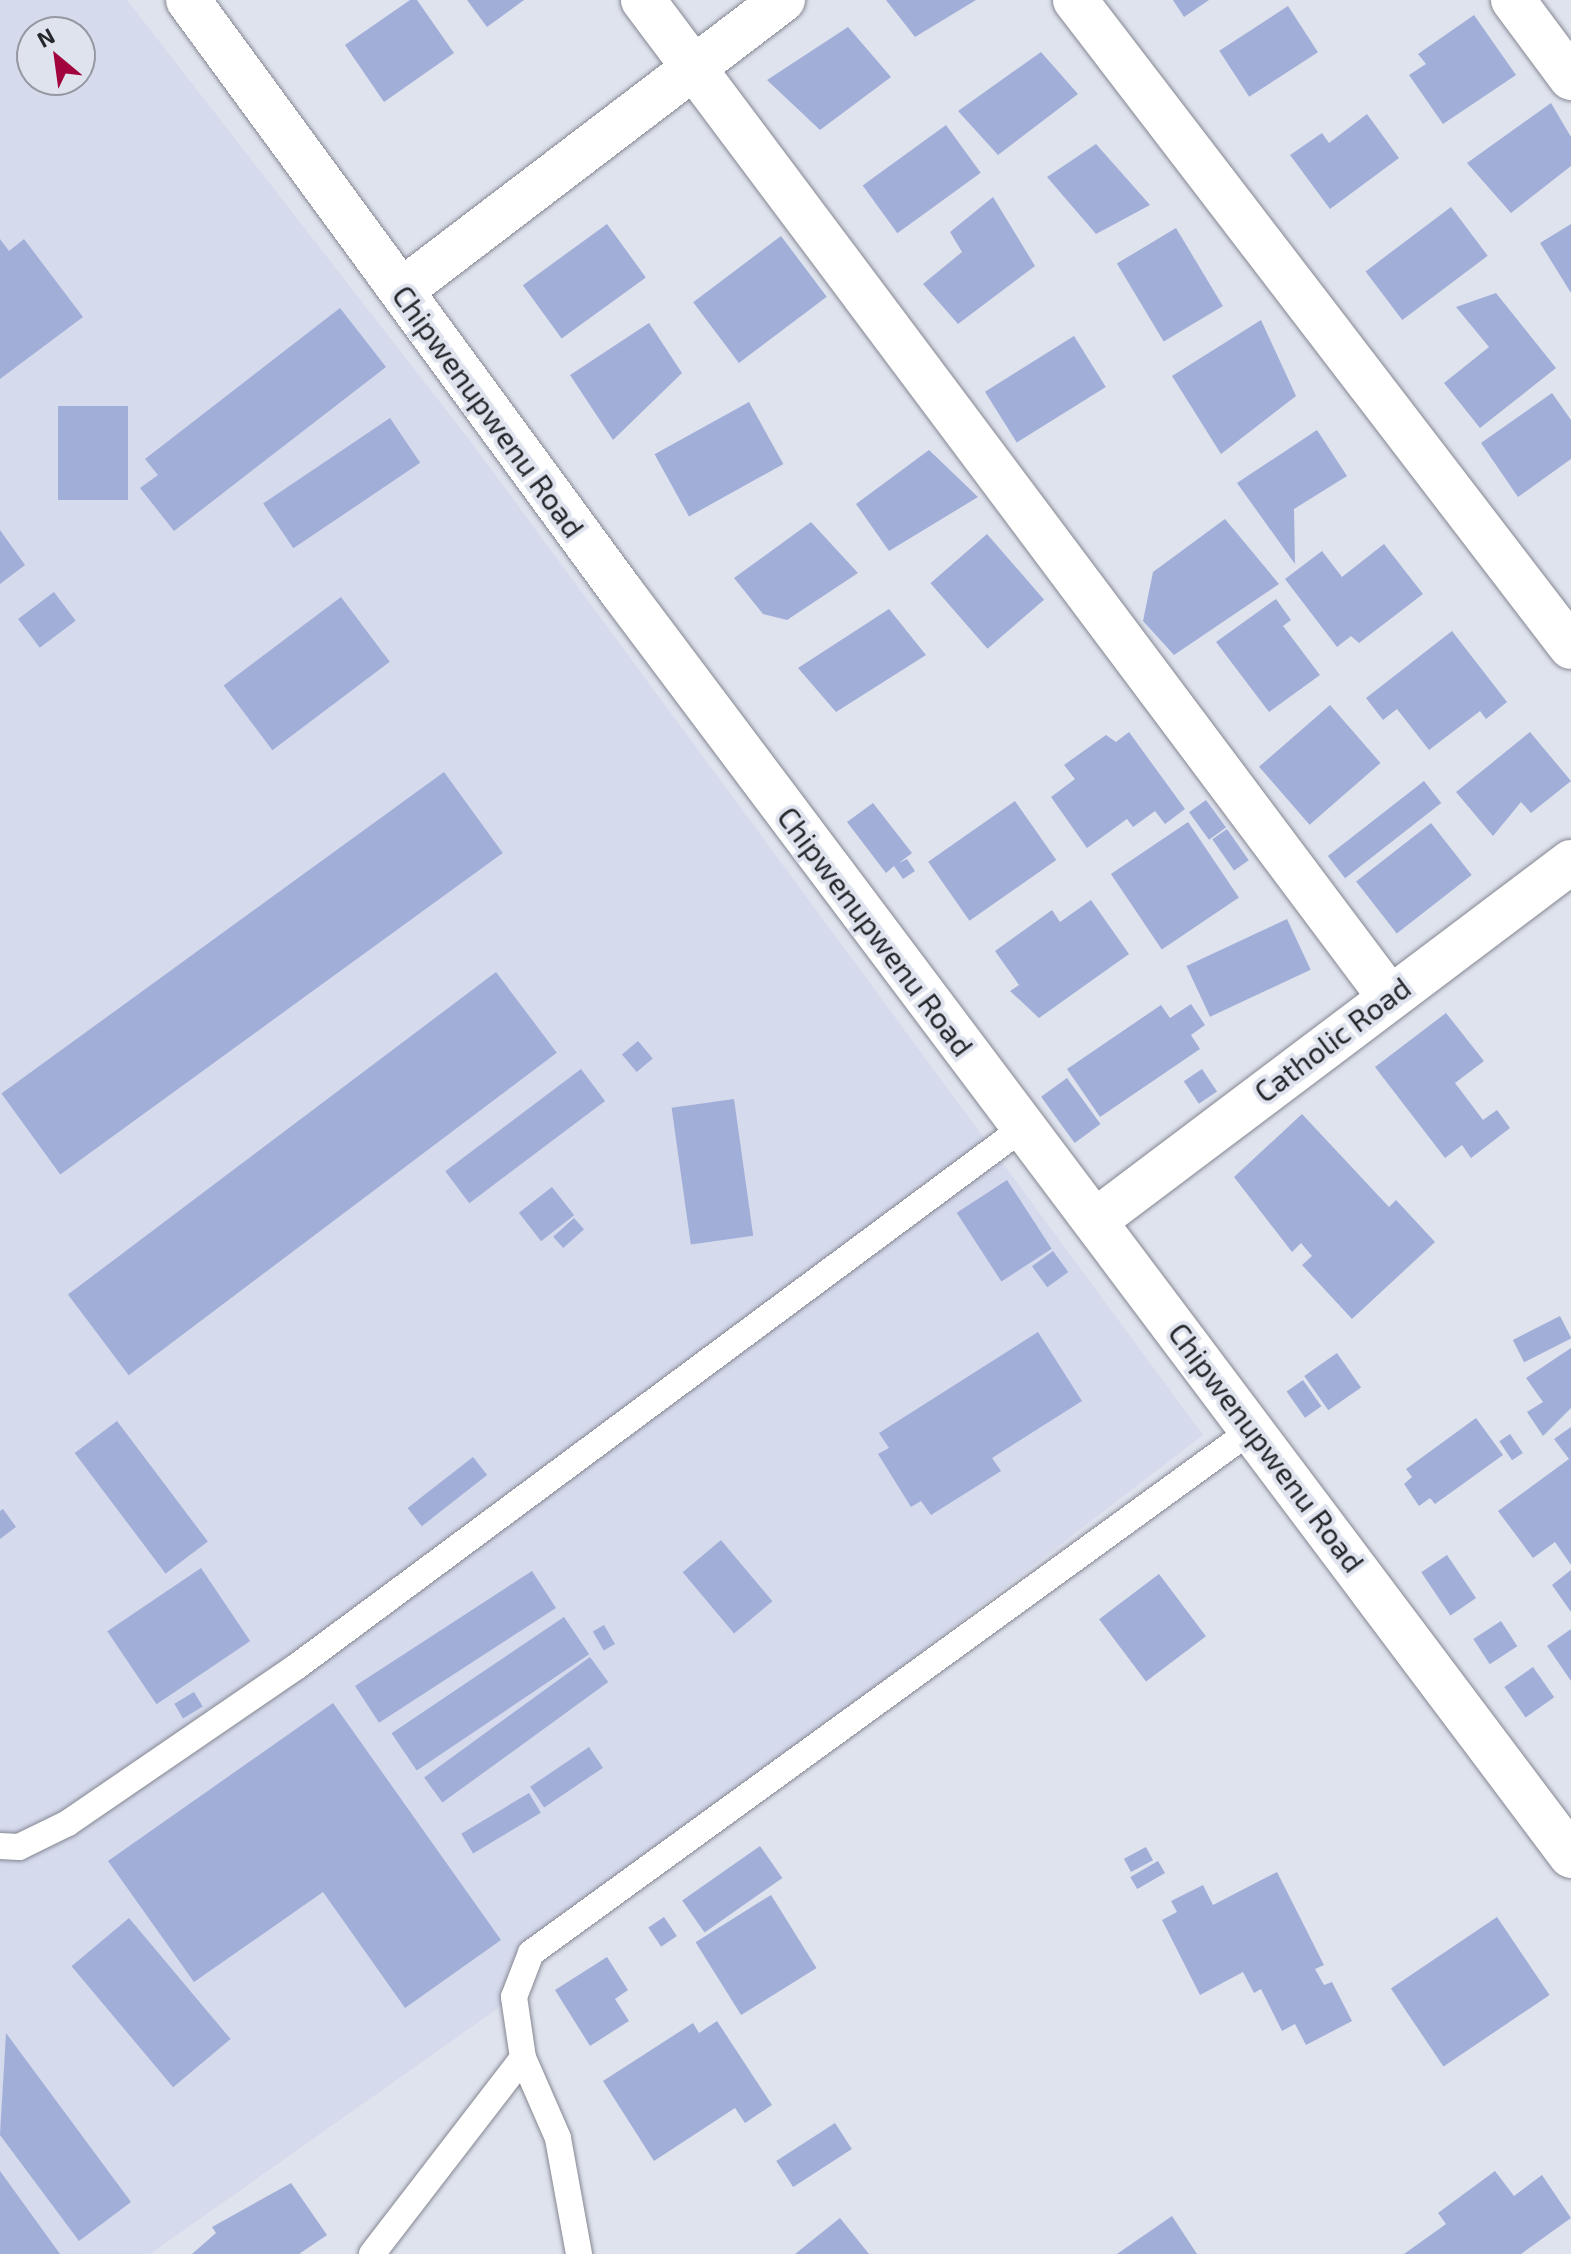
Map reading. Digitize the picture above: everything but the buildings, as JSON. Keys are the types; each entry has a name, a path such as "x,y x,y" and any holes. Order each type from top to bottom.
{"street":[{"name":"Chipwenupwenu Road","path":"188,0 1024,1127 1571,1856"},
{"path":"643,0 1388,995"},
{"path":"402,290 783,0"},
{"path":"1075,0 1571,647"},
{"path":"1513,0 1571,78"},
{"name":"Catholic Road","path":"1096,1220 1388,995 1571,862"}],"lane":[{"path":"0,1846 19,1847 68,1823 296,1667 1024,1127"},
{"path":"579,2254 558,2138 523,2058 514,1997 531,1953 1253,1429"},
{"path":"372,2254 523,2058"}],"shaded area":[{"path":"0,0 127,0 471,442 1203,1435 567,1924 514,1997 150,2254 0,2254"}]}
